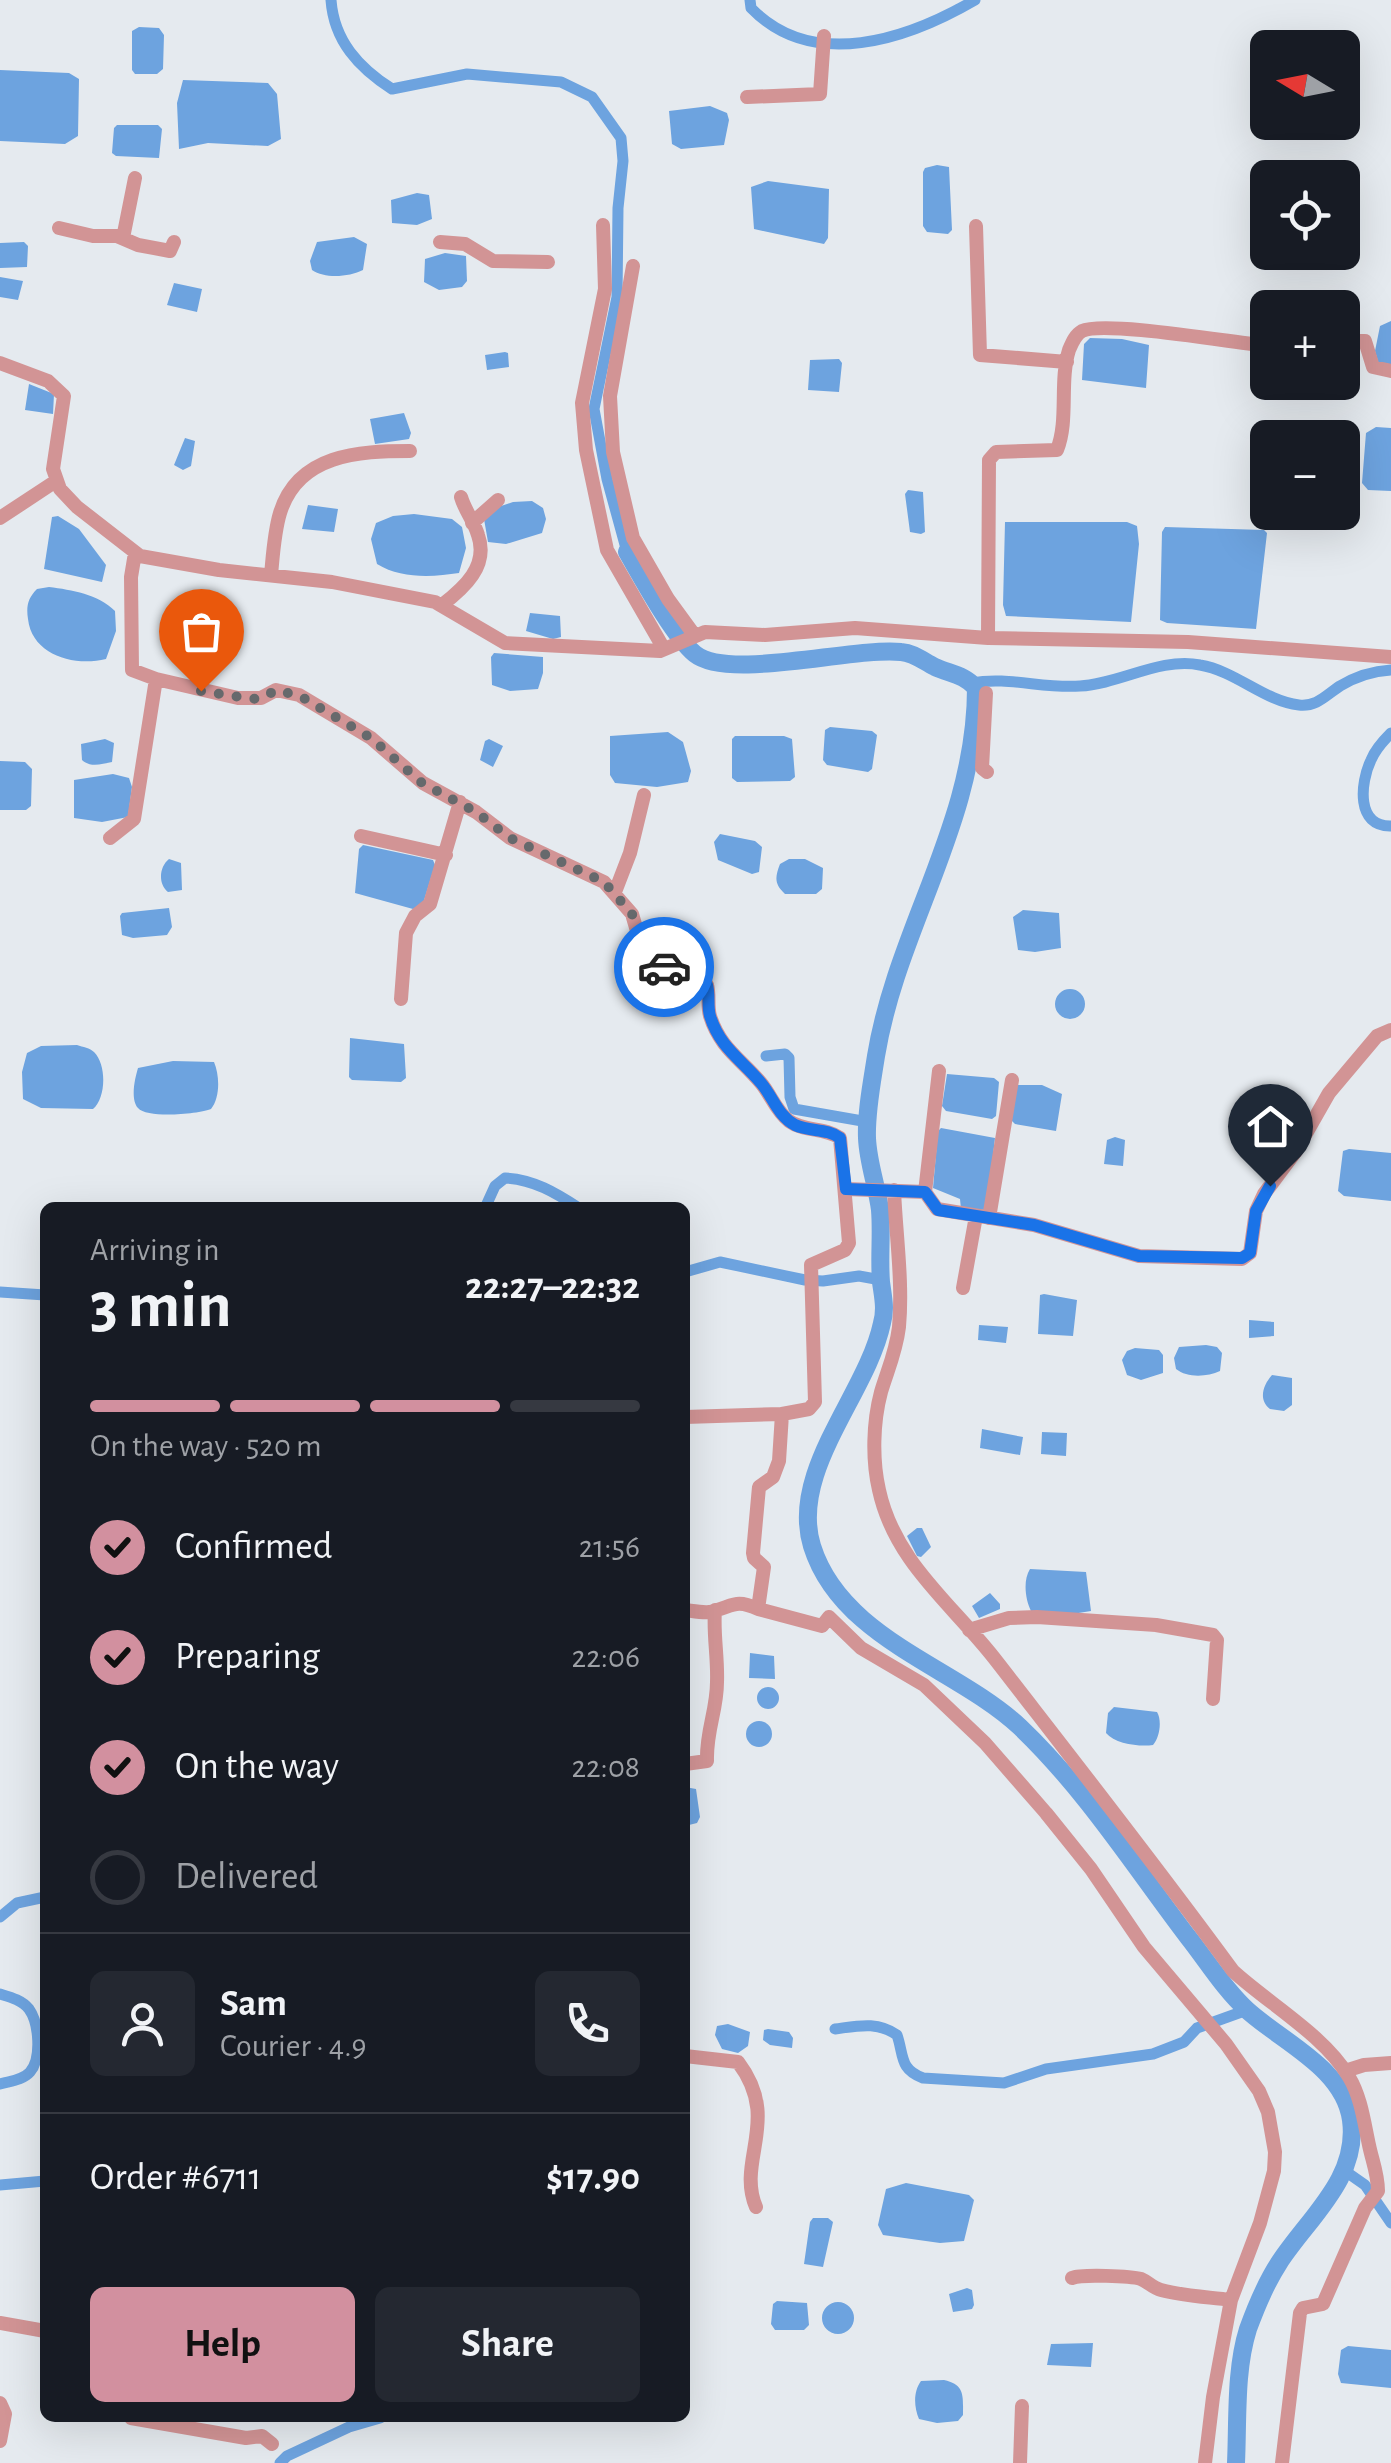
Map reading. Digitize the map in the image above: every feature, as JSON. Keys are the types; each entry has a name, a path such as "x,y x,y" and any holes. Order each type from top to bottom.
{"street":[{"path":"748,97 820,94 824,36"},
{"path":"124,238 135,178"},
{"path":"603,226 606,289 582,403 586,450 608,550 666,648"},
{"path":"976,226 980,355 1067,362"},
{"path":"59,228 124,238 170,251 174,242"},
{"path":"440,242 465,244 494,262 548,262"},
{"path":"632,266 610,396 613,452 634,538 693,637"},
{"path":"988,638 989,460 996,452 1056,450 1067,362 1076,337 1082,331 1139,330 1250,344"},
{"path":"1360,341 1365,341 1373,367 1391,371"},
{"path":"0,363 48,380 64,396 54,470 56,481 77,507 136,553 157,561 332,582 442,604 505,643 666,648 705,632 765,635 855,628 988,638 1188,642 1391,657"},
{"path":"270,575 279,516 291,490 304,476 327,462 360,451 410,452"},
{"path":"0,518 56,481"},
{"path":"442,604 461,590 477,566 481,550 461,497"},
{"path":"472,522 498,500"},
{"path":"136,553 132,577 132,670 238,698 262,698 276,690 300,696 371,738 422,783 460,802 510,838 604,882 632,914 642,948 651,962 688,971 707,985 710,1018 723,1043 762,1084 780,1112 797,1126 832,1132 840,1138 850,1228 848,1247 820,1258 810,1269 815,1402 809,1409 782,1414 690,1418"},
{"path":"110,838 134,819 156,679"},
{"path":"986,692 982,768 987,772"},
{"path":"615,892 630,854 644,794"},
{"path":"401,999 406,933 415,916 430,904 460,802"},
{"path":"361,836 446,855"},
{"path":"940,1072 925,1192 938,1210 1034,1225 1139,1256 1247,1256 1256,1211 1264,1194 1296,1151 1329,1093 1377,1036 1391,1030"},
{"path":"963,1288 983,1217 1012,1080"},
{"path":"846,1189 925,1192"},
{"path":"889,1190 900,1288 899,1324 894,1362 880,1397 874,1457 890,1525 917,1572 997,1660 1233,1971 1266,2002 1290,2016 1344,2071 1362,2111 1378,2191 1365,2208 1324,2304 1303,2308 1300,2314 1282,2463"},
{"path":"758,1610 764,1567 753,1552 757,1492 762,1482 773,1477 779,1461 782,1414"},
{"path":"690,1610 715,1610 744,1603 822,1626 830,1617 861,1648 924,1685 1046,1812 1144,1947 1258,2091 1268,2112 1276,2152 1268,2196 1231,2300 1212,2396 1205,2463"},
{"path":"690,1763 708,1761 706,1736 714,1713 717,1682 715,1610"},
{"path":"969,1630 1009,1618 1037,1618 1156,1624 1213,1636 1217,1640 1212,1699"},
{"path":"690,2057 738,2062 746,2072 760,2114 750,2189 756,2208"},
{"path":"1344,2071 1391,2062"},
{"path":"1072,2278 1088,2274 1109,2279 1142,2279 1156,2289 1231,2300"},
{"path":"0,2323 40,2330"},
{"path":"0,2403 6,2414 0,2442"},
{"path":"1020,2463 1022,2406"},
{"path":"153,2422 231,2436 262,2436 272,2444"}],"water":[{"path":"139,27 159,28 164,35 163,69 157,74 135,74 132,70 132,31"},
{"path":"0,70 69,73 79,79 78,136 65,144 0,141"},
{"path":"183,80 268,83 277,94 281,139 268,146 208,143 179,149 177,103"},
{"path":"710,106 727,113 724,145 681,149 672,144 669,111"},
{"path":"117,125 158,125 162,129 159,158 112,153"},
{"path":"937,165 949,167 952,230 948,234 927,232 923,226 923,172"},
{"path":"768,181 829,189 828,238 824,244 754,229 751,187"},
{"path":"417,193 429,195 432,219 417,225 392,223 391,200"},
{"path":"354,237 367,244 363,270 337,276 312,270 310,261 317,242"},
{"path":"24,242 28,246 27,267 0,268 0,243"},
{"path":"445,253 466,256 467,281 462,287 439,290 424,282 425,259"},
{"path":"0,277 23,281 18,300 0,297"},
{"path":"174,283 202,289 197,312 167,305"},
{"path":"1391,321 1391,366 1379,365 1375,351 1380,326"},
{"path":"1090,338 1149,345 1146,388 1082,380 1084,344"},
{"path":"505,352 509,367 487,370 485,355"},
{"path":"839,359 839,392 808,390 810,360"},
{"path":"29,384 54,394 53,414 25,410"},
{"path":"404,413 411,433 409,439 375,444 370,419"},
{"path":"1376,427 1391,428 1391,491 1368,490 1362,483 1366,433"},
{"path":"185,438 195,441 191,466 183,470 174,465"},
{"path":"908,490 923,492 925,532 921,534 910,532 905,494"},
{"path":"532,501 543,508 546,519 542,533 506,544 488,542 484,519 489,510"},
{"path":"308,505 338,509 334,532 302,529"},
{"path":"414,514 452,519 462,527 466,548 459,573 407,574 377,564 371,539 376,523"},
{"path":"58,516 79,529 106,565 102,582 44,569 52,517"},
{"path":"1005,522 1127,522 1137,526 1139,544 1131,622 1006,616"},
{"path":"1165,527 1267,533 1256,629 1160,620"},
{"path":"49,587 93,597 115,611 116,631 106,659 68,659 56,656 37,642 28,619 28,602 37,589"},
{"path":"530,613 560,616 561,637 553,639 526,631"},
{"path":"494,653 543,657 538,689 510,691 492,685"},
{"path":"830,727 872,731 877,735 872,769 868,772 827,765 823,760 825,730"},
{"path":"668,732 683,742 691,771 688,782 657,787 615,783 610,775 610,736"},
{"path":"735,736 792,739 795,777 790,781 737,782 732,778"},
{"path":"105,739 114,743 112,762 93,765 82,760 81,744"},
{"path":"489,739 503,746 493,767 480,760"},
{"path":"0,761 25,762 32,769 31,806 26,810 0,810"},
{"path":"113,774 129,778 132,787 128,817 102,822 74,818 74,780"},
{"path":"720,834 755,841 762,847 759,872 752,874 718,860 714,842"},
{"path":"363,845 433,860 435,865 422,907 413,909 355,893 359,849"},
{"path":"169,859 181,863 182,890 168,892 163,885 162,871"},
{"path":"789,859 805,859 823,868 822,889 816,894 785,894 776,877 780,864"},
{"path":"169,908 172,927 167,935 122,935 122,913"},
{"path":"1023,910 1059,913 1061,948 1018,950 1013,917"},
{"path":"1070,989 1084,998 1085,1004 1076,1018 1070,1019 1056,1010 1055,1004 1064,990"},
{"path":"350,1038 404,1044 406,1078 401,1082 352,1080"},
{"path":"77,1045 92,1051 103,1073 102,1090 93,1109 41,1108 23,1099 22,1072 27,1053 41,1046"},
{"path":"173,1061 214,1062 218,1087 211,1109 162,1114 138,1108 134,1094 138,1068"},
{"path":"947,1074 994,1078 999,1082 996,1116 992,1119 946,1111 942,1106"},
{"path":"1017,1085 1042,1085 1062,1094 1056,1131 1011,1120"},
{"path":"941,1128 995,1138 987,1210 961,1209 960,1199 933,1188"},
{"path":"1107,1140 1125,1140 1123,1166 1104,1164"},
{"path":"1343,1151 1391,1153 1391,1201 1344,1196 1338,1191"},
{"path":"1040,1295 1077,1300 1073,1336 1038,1334"},
{"path":"1249,1320 1274,1322 1274,1336 1249,1338"},
{"path":"979,1325 1008,1327 1006,1343 978,1340"},
{"path":"1179,1347 1217,1347 1222,1353 1220,1371 1197,1376 1176,1369 1174,1358"},
{"path":"1159,1350 1163,1355 1163,1373 1141,1380 1127,1375 1122,1360 1127,1351"},
{"path":"1272,1375 1292,1378 1292,1405 1284,1411 1270,1409 1264,1401 1264,1388"},
{"path":"982,1429 1023,1437 1020,1455 980,1448"},
{"path":"1042,1432 1067,1433 1066,1456 1041,1454"},
{"path":"922,1528 931,1547 921,1557 907,1536"},
{"path":"1030,1569 1086,1572 1091,1611 1066,1615 1031,1611 1026,1590"},
{"path":"990,1593 1000,1609 979,1618 972,1606"},
{"path":"750,1653 774,1656 775,1679 749,1678"},
{"path":"768,1687 776,1690 776,1706 768,1709 760,1706 757,1698 760,1690"},
{"path":"1114,1707 1157,1712 1160,1728 1153,1745 1128,1744 1106,1733 1108,1713"},
{"path":"759,1721 768,1725 772,1734 768,1743 759,1747 750,1743 746,1734 750,1725"},
{"path":"690,1788 696,1789 700,1817 690,1825"},
{"path":"728,2024 750,2032 748,2046 738,2053 722,2049 715,2035 717,2026"},
{"path":"764,2030 789,2032 792,2048 763,2040"},
{"path":"906,2183 969,2195 974,2200 964,2241 940,2243 883,2235 878,2225 886,2189"},
{"path":"813,2218 833,2222 823,2267 804,2264"},
{"path":"972,2290 972,2309 953,2312 949,2294"},
{"path":"838,2302 849,2307 854,2318 849,2329 838,2334 827,2329 822,2318 827,2307"},
{"path":"807,2303 809,2325 804,2330 775,2330 771,2324 773,2304"},
{"path":"1093,2343 1091,2367 1047,2365 1051,2344"},
{"path":"1348,2346 1391,2350 1391,2388 1341,2383 1341,2350"},
{"path":"944,2380 961,2392 963,2415 958,2421 937,2423 919,2419 915,2400 921,2381"}],"waterway":[{"path":"331,0 337,28 350,52 392,89 467,74 561,82 592,97 621,138 617,297 594,409 607,479 627,552"},
{"path":"750,0 751,8 776,28 803,39 831,44 891,37 975,0"},
{"path":"627,552 678,635 695,654 712,661 762,664 901,652 962,677 976,688 973,737 963,784 950,830 900,963 876,1056 867,1138 880,1210 883,1318 874,1350 820,1461 808,1518 812,1546 827,1578 848,1605 874,1628 994,1706 1044,1751 1231,1993 1324,2071 1346,2102 1351,2120 1347,2161 1329,2197 1274,2271 1248,2329 1239,2378 1236,2463"},
{"path":"972,683 1080,686 1185,664 1213,668 1274,698 1305,705 1352,680 1391,670"},
{"path":"1391,733 1373,756 1363,791 1366,812 1380,824 1391,826"},
{"path":"766,1056 785,1054 789,1058 794,1109 868,1122"},
{"path":"488,1202 495,1186 505,1178 535,1184 569,1202"},
{"path":"690,1271 720,1262 805,1280 859,1276 881,1280"},
{"path":"0,1292 40,1295"},
{"path":"0,1917 17,1903 40,1898"},
{"path":"0,1994 29,2009 38,2041 30,2072 0,2084"},
{"path":"835,2029 867,2026 890,2031 897,2035 906,2066 923,2078 1004,2083 1046,2069 1153,2054 1184,2042 1197,2028 1247,2010"},
{"path":"1345,2171 1365,2185 1391,2223"},
{"path":"0,2185 40,2181"},
{"path":"280,2463 287,2456 366,2422"}],"way so far":[{"path":"201,691 252,699 276,690 287,691 371,738 422,783 476,812 510,838 604,882 632,914 646,956 656,966 664,967"}],"route":[{"path":"664,967 688,971 707,985 710,1018 723,1043 772,1096 787,1120 797,1126 832,1132 840,1138 846,1189 925,1192 938,1210 1034,1225 1148,1258 1242,1258 1250,1253 1256,1211 1270,1186"}]}
